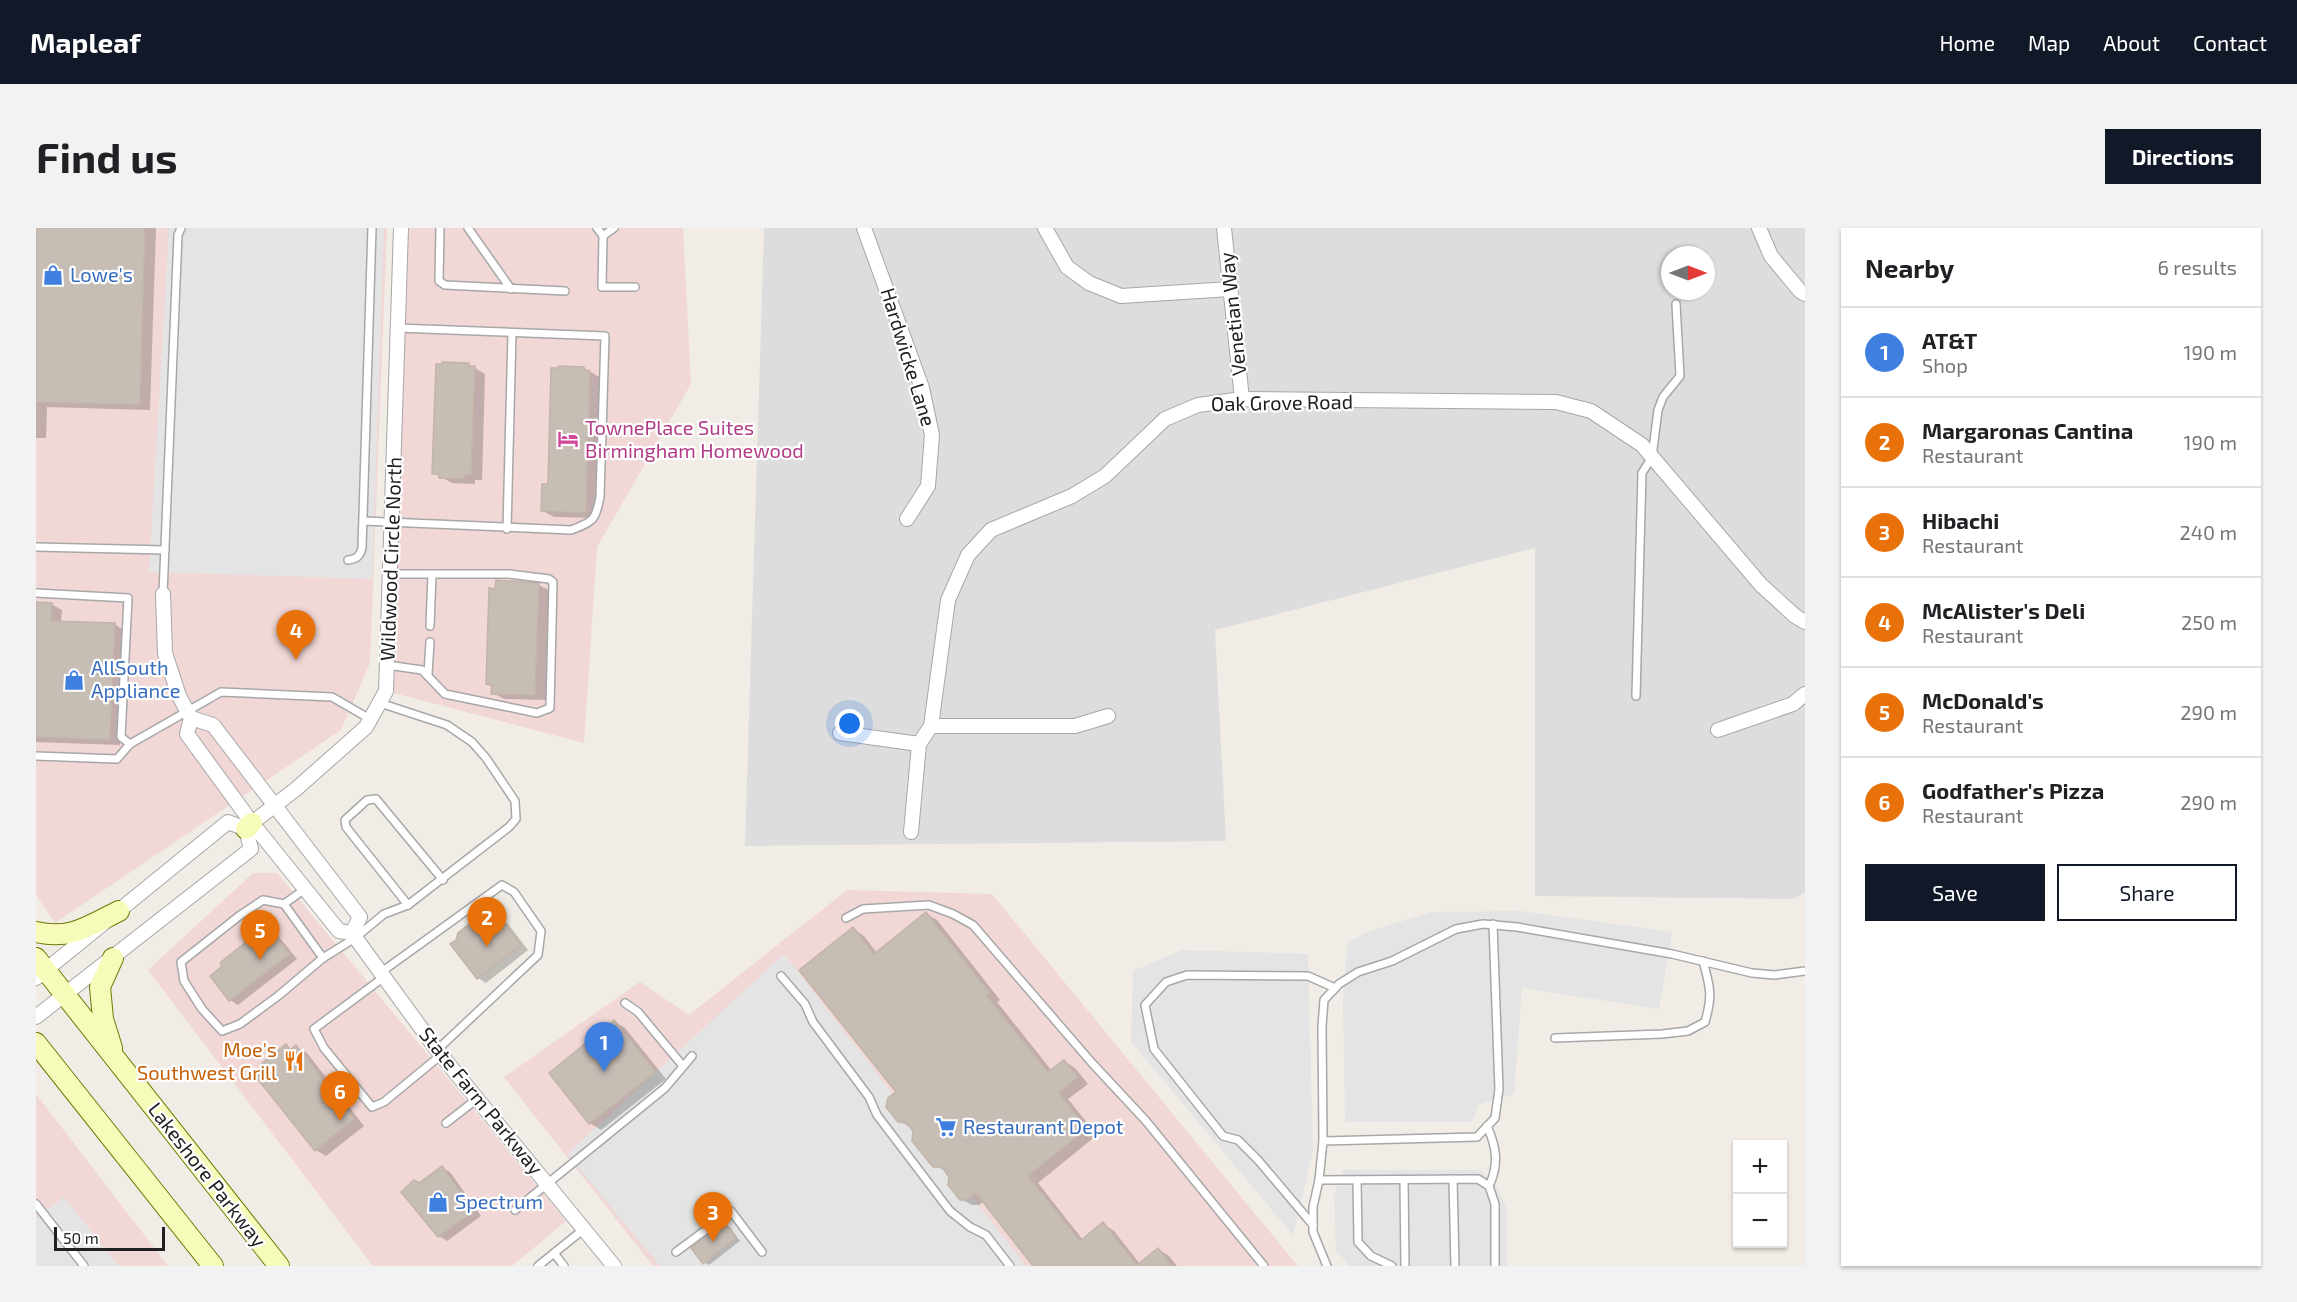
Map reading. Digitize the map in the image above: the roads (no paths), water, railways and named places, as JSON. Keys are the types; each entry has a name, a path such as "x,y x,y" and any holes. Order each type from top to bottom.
{"main road":[{"path":"36,932 54,936 75,933 119,911"},
{"path":"113,958 100,987 103,1019 116,1059"},
{"name":"Lakeshore Parkway","path":"39,969 66,996 279,1266"},
{"path":"36,1043 213,1266"},
{"path":"36,1069 66,1081"}],"street":[{"name":"Wildwood Circle North","path":"249,826 366,727 386,692 401,228"},
{"name":"Hardwicke Lane","path":"864,228 922,388 932,435 928,486 907,519"},
{"path":"1045,228 1067,267 1089,283 1121,296 1230,289"},
{"name":"Venetian Way","path":"1224,228 1242,399"},
{"path":"1759,228 1770,256 1805,294"},
{"name":"Oak Grove Road","path":"911,832 919,744 931,726 948,600 968,555 991,530 1072,496 1105,476 1165,419 1198,405 1242,399 1556,402 1591,411 1642,445 1761,585 1795,616 1805,622"},
{"name":"State Farm Parkway","path":"163,594 165,653 179,696 189,714 186,734 249,826 339,931 354,935 439,1052 614,1266"},
{"path":"1718,730 1793,704 1805,694"},
{"path":"189,714 213,725 360,917 354,935"},
{"path":"931,726 1075,726 1108,716"},
{"path":"840,733 919,744"},
{"path":"36,1017 66,996 250,849 249,826 228,822 119,911 39,969"}],"lane":[{"path":"163,594 178,235 181,228"},
{"path":"348,560 354,560 360,555 364,521 372,228"},
{"path":"441,228 439,281 445,285 565,291"},
{"path":"468,228 512,289"},
{"path":"597,228 603,236 602,287 635,287"},
{"path":"603,236 614,228"},
{"path":"1636,696 1641,473 1652,457 1658,410 1663,397 1680,376 1676,304"},
{"path":"364,521 571,530 590,523 597,514 600,497 605,336 397,328"},
{"path":"507,529 512,333"},
{"path":"36,547 165,550"},
{"path":"387,665 416,668 428,674 445,694 537,713 550,708 553,582 542,577 510,574 390,574"},
{"path":"430,626 432,574"},
{"path":"36,593 128,598 121,737 130,744"},
{"path":"428,674 430,642"},
{"path":"36,756 117,759 130,744 189,714 221,692 332,697 371,719"},
{"path":"323,958 284,904 263,900 181,962 184,981 202,1010 222,1031 240,1024 279,996 354,935 384,914 408,905 443,880 510,827 516,819 515,801 486,758 472,742 447,725 380,703"},
{"path":"408,905 346,827 345,820 367,800 376,799 443,880"},
{"path":"502,885 514,892 541,931 538,955 439,1052 384,1102 372,1107 324,1048 314,1029 502,885"},
{"path":"284,904 305,889"},
{"path":"846,918 863,909 929,905 953,914 972,925 1092,1063 1146,1121 1264,1266"},
{"path":"1327,1266 1313,1232 1313,1207 1323,1141 1322,1026 1324,1000 1335,988 1358,972 1392,961 1456,929 1483,924 1517,927 1703,961 1752,973 1774,975 1805,971"},
{"path":"1323,1141 1477,1137 1495,1118 1499,1089 1493,924"},
{"path":"1555,1038 1688,1031 1705,1022 1711,1001 1711,988 1703,961"},
{"path":"1313,1225 1238,1140 1223,1136 1154,1049 1145,1005 1166,982 1187,975 1308,976 1335,988"},
{"path":"781,976 806,1004 813,1022 869,1098 877,1115 950,1211 970,1227 986,1235 1010,1266"},
{"path":"624,1003 638,1012 683,1066"},
{"path":"515,1210 665,1088 692,1056"},
{"path":"446,1123 477,1099"},
{"path":"1487,1126 1495,1144 1495,1174 1489,1186"},
{"path":"1319,1179 1478,1179 1489,1186 1495,1204 1495,1266"},
{"path":"1357,1179 1358,1242 1371,1256 1392,1266"},
{"path":"1404,1179 1405,1266"},
{"path":"1453,1179 1455,1266"},
{"path":"36,1204 84,1266"},
{"path":"676,1252 731,1210 762,1252"},
{"path":"538,1266 584,1229"},
{"path":"554,1253 564,1266"}],"place":[{"name":"Lowe's","path":"53,275"},
{"name":"TownePlace Suites Birmingham Homewood","path":"568,439"},
{"name":"McAlister's Deli","path":"296,660"},
{"name":"AllSouth Appliance","path":"74,680"},
{"name":"Margaronas Cantina","path":"487,947"},
{"name":"McDonald's","path":"260,960"},
{"name":"Moe's Southwest Grill","path":"294,1061"},
{"name":"AT&T","path":"604,1072"},
{"name":"Godfather's Pizza","path":"340,1121"},
{"name":"Restaurant Depot","path":"946,1127"},
{"name":"Spectrum","path":"438,1202"},
{"name":"Hibachi","path":"713,1242"}]}
